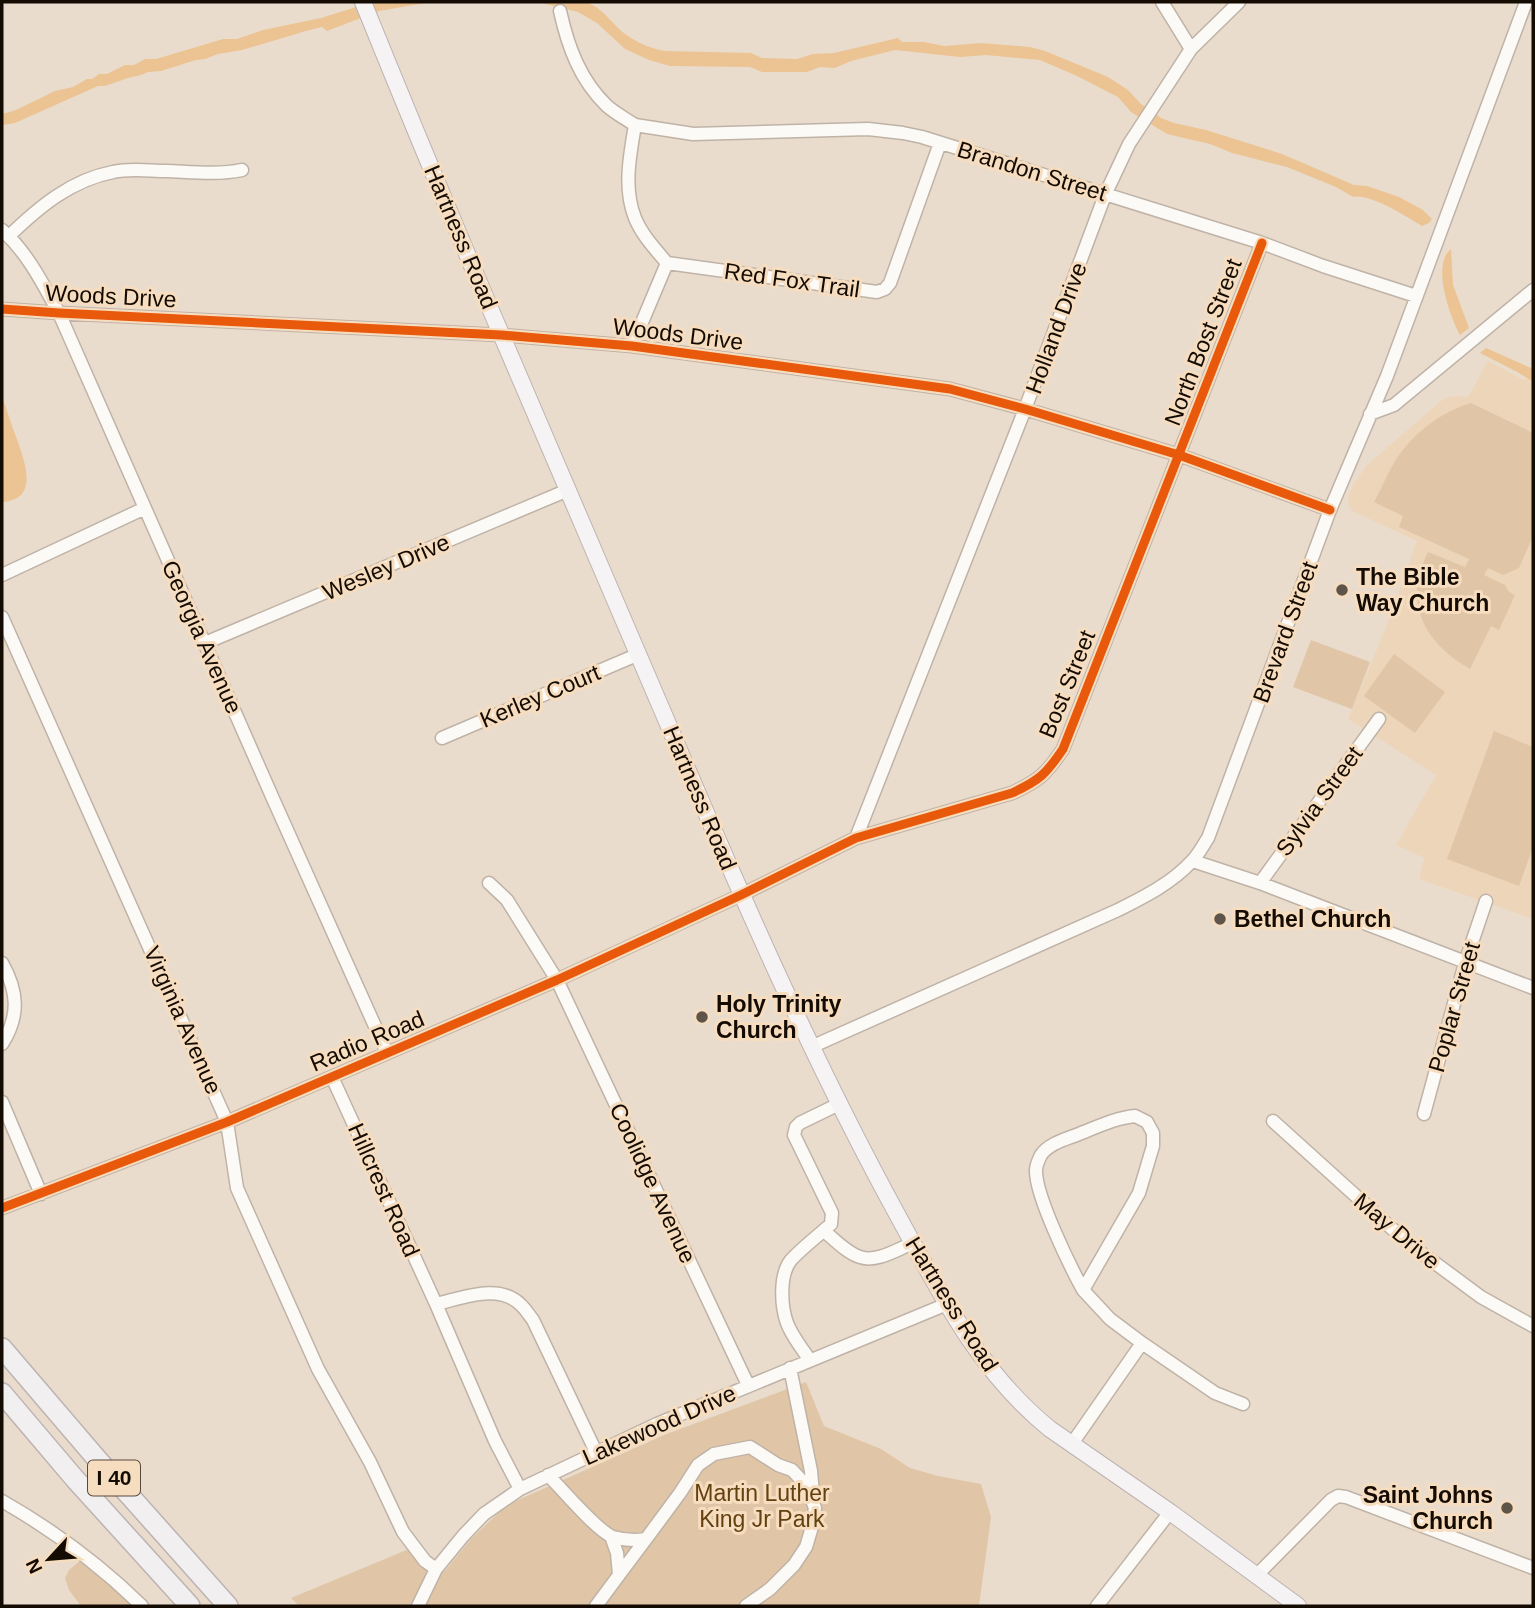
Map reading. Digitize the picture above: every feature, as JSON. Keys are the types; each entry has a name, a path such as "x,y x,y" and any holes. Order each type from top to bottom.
{"highway":[{"name":"I 40","path":"2,1348 228,1606"},
{"name":"I 40","path":"2,1393 75,1479 190,1606"}],"main road":[{"name":"Hartness Road","path":"363,2 501,335 741,895 838,1104 947,1304 971,1345 1000,1382 1034,1417 1298,1606"}],"street":[{"path":"1162,2 1191,49"},
{"name":"Holland Drive","path":"856,838 1026,409 1105,195 1129,144 1191,49 1239,2"},
{"name":"Brevard Street","path":"811,1047 1145,897 1193,861 1208,838 1330,510 1387,376 1526,2"},
{"path":"560,11 573,57 588,85 609,108 635,125 627,176 634,217 646,239 667,262 632,346"},
{"name":"Brandon Street","path":"635,125 693,134 868,129 903,133 940,142 1262,243 1416,296"},
{"name":"Red Fox Trail","path":"667,262 877,292 885,289 890,283 940,142"},
{"path":"5,233 63,191 114,171 225,174 242,170"},
{"name":"Georgia Avenue","path":"5,233 36,271 59,313 387,1053"},
{"name":"North Bost Street","path":"1179,455 1262,243"},
{"path":"1370,414 1394,405 1533,290"},
{"name":"Woods Drive","path":"2,309 501,335 632,346 950,389 1179,455 1330,510"},
{"name":"Bost Street","path":"741,895 856,838 1012,793 1033,783 1050,768 1063,749 1179,455"},
{"name":"Wesley Drive","path":"205,643 568,490"},
{"path":"2,575 145,508"},
{"name":"Virginia Avenue","path":"2,617 228,1122 237,1188 318,1369 370,1462 403,1532 425,1561 436,1569"},
{"name":"Kerley Court","path":"442,738 639,654"},
{"name":"Sylvia Street","path":"1260,883 1379,719"},
{"path":"1193,861 1260,883 1533,988"},
{"name":"Coolidge Avenue","path":"489,883 507,900 557,980 748,1385"},
{"name":"Radio Road","path":"2,1208 228,1122 557,980 741,895"},
{"name":"Poplar Street","path":"1423,1114 1465,963 1486,901"},
{"path":"2,962 15,993 15,1013 2,1044"},
{"name":"Hillcrest Road","path":"332,1076 495,1441 520,1489"},
{"path":"2,1102 41,1194"},
{"path":"810,1360 788,1324 784,1308 785,1273 789,1262 831,1224 832,1213 795,1140 794,1130 800,1123 838,1104"},
{"path":"1083,1290 1139,1193 1153,1146 1153,1133 1147,1122 1135,1116 1122,1117 1055,1144 1042,1153 1036,1167 1037,1182 1046,1209 1083,1290 1110,1319 1215,1393 1243,1404"},
{"name":"May Drive","path":"1273,1121 1408,1243 1481,1297 1533,1326"},
{"path":"824,1231 853,1254 866,1259 913,1243"},
{"path":"436,1304 483,1293 503,1294 521,1304 533,1320 596,1452"},
{"name":"Lakewood Drive","path":"418,1606 436,1569 463,1536 484,1514 520,1489 657,1424 947,1304"},
{"path":"1072,1445 1142,1343"},
{"path":"746,1606 770,1589 794,1565 806,1547 812,1527 815,1508 811,1471 790,1368"},
{"path":"596,1606 698,1465 714,1454 750,1447 778,1465 792,1469 806,1485 815,1508"},
{"path":"778,1465 798,1460 807,1451"},
{"path":"548,1475 592,1521 611,1536 637,1541 646,1539"},
{"path":"1257,1575 1338,1496 1533,1568"},
{"path":"2,1501 67,1541 113,1578 142,1606"},
{"path":"1097,1606 1170,1512"},
{"path":"611,1536 617,1553 619,1575"}],"shaded area":[{"path":"372,2 431,2 379,11 327,31 322,27 98,86 15,123 2,125 2,114 125,65 134,65 145,59 156,59 223,39 237,39 263,30 321,18"},
{"path":"538,2 588,3 601,10 622,32 634,40 666,51 751,53 762,58 797,59 898,38 902,42 944,46 981,43 1030,47 1108,77 1161,118 1282,154 1354,185 1367,186 1399,197 1423,210 1432,219 1422,226 1378,202 1353,197 1287,167 1167,134 1131,112 1118,97 1040,60 986,55 960,57 895,50 851,61 835,68 820,67 807,72 762,72 750,67 670,66 625,49 597,23 578,12"},
{"path":"1451,249 1453,285 1469,328 1460,335 1447,304 1442,278 1445,256"},
{"path":"1486,348 1533,369 1533,380 1480,353"},
{"path":"1488,361 1524,380 1533,374 1533,919 1419,879 1424,858 1396,845 1436,775 1348,719 1385,630 1417,541 1352,511 1348,498 1353,485 1367,465 1441,401 1448,397 1468,397"},
{"path":"2,397 25,465 26,486 22,494 2,502"}],"green space":[{"path":"1471,403 1533,433 1533,536 1519,568 1503,575 1488,568 1484,575 1505,585 1509,592 1515,595 1499,630 1491,626 1470,669 1440,646 1429,633 1418,604 1417,588 1428,552 1465,567 1469,559 1399,527 1403,516 1374,502 1397,458 1412,440 1429,424"},
{"path":"1311,640 1370,662 1352,709 1293,687"},
{"path":"1394,654 1445,692 1415,733 1364,696"},
{"path":"1494,731 1533,747 1533,847 1519,886 1447,859"},
{"name":"Martin Luther King Jr Park","path":"806,1382 824,1426 881,1449 910,1468 981,1484 991,1517 979,1606 299,1606 291,1598 421,1544 431,1562 444,1572 471,1539 507,1505 664,1435"},
{"path":"86,1556 134,1606 81,1606 69,1590 65,1578 69,1570"}],"waterway":[{"path":"1521,373 1533,380"}],"cycle path":[{"path":"2,1208 227,1122 557,980 741,895 856,838 1012,793 1036,780 1063,749 1262,243"},
{"path":"2,309 501,335 632,346 950,389 1179,455 1330,510"}],"place":[{"name":"The Bible Way Church","path":"1342,590"},
{"name":"Bethel Church","path":"1220,919"},
{"name":"Holy Trinity Church","path":"702,1017"},
{"name":"Saint Johns Church","path":"1507,1508"}]}
